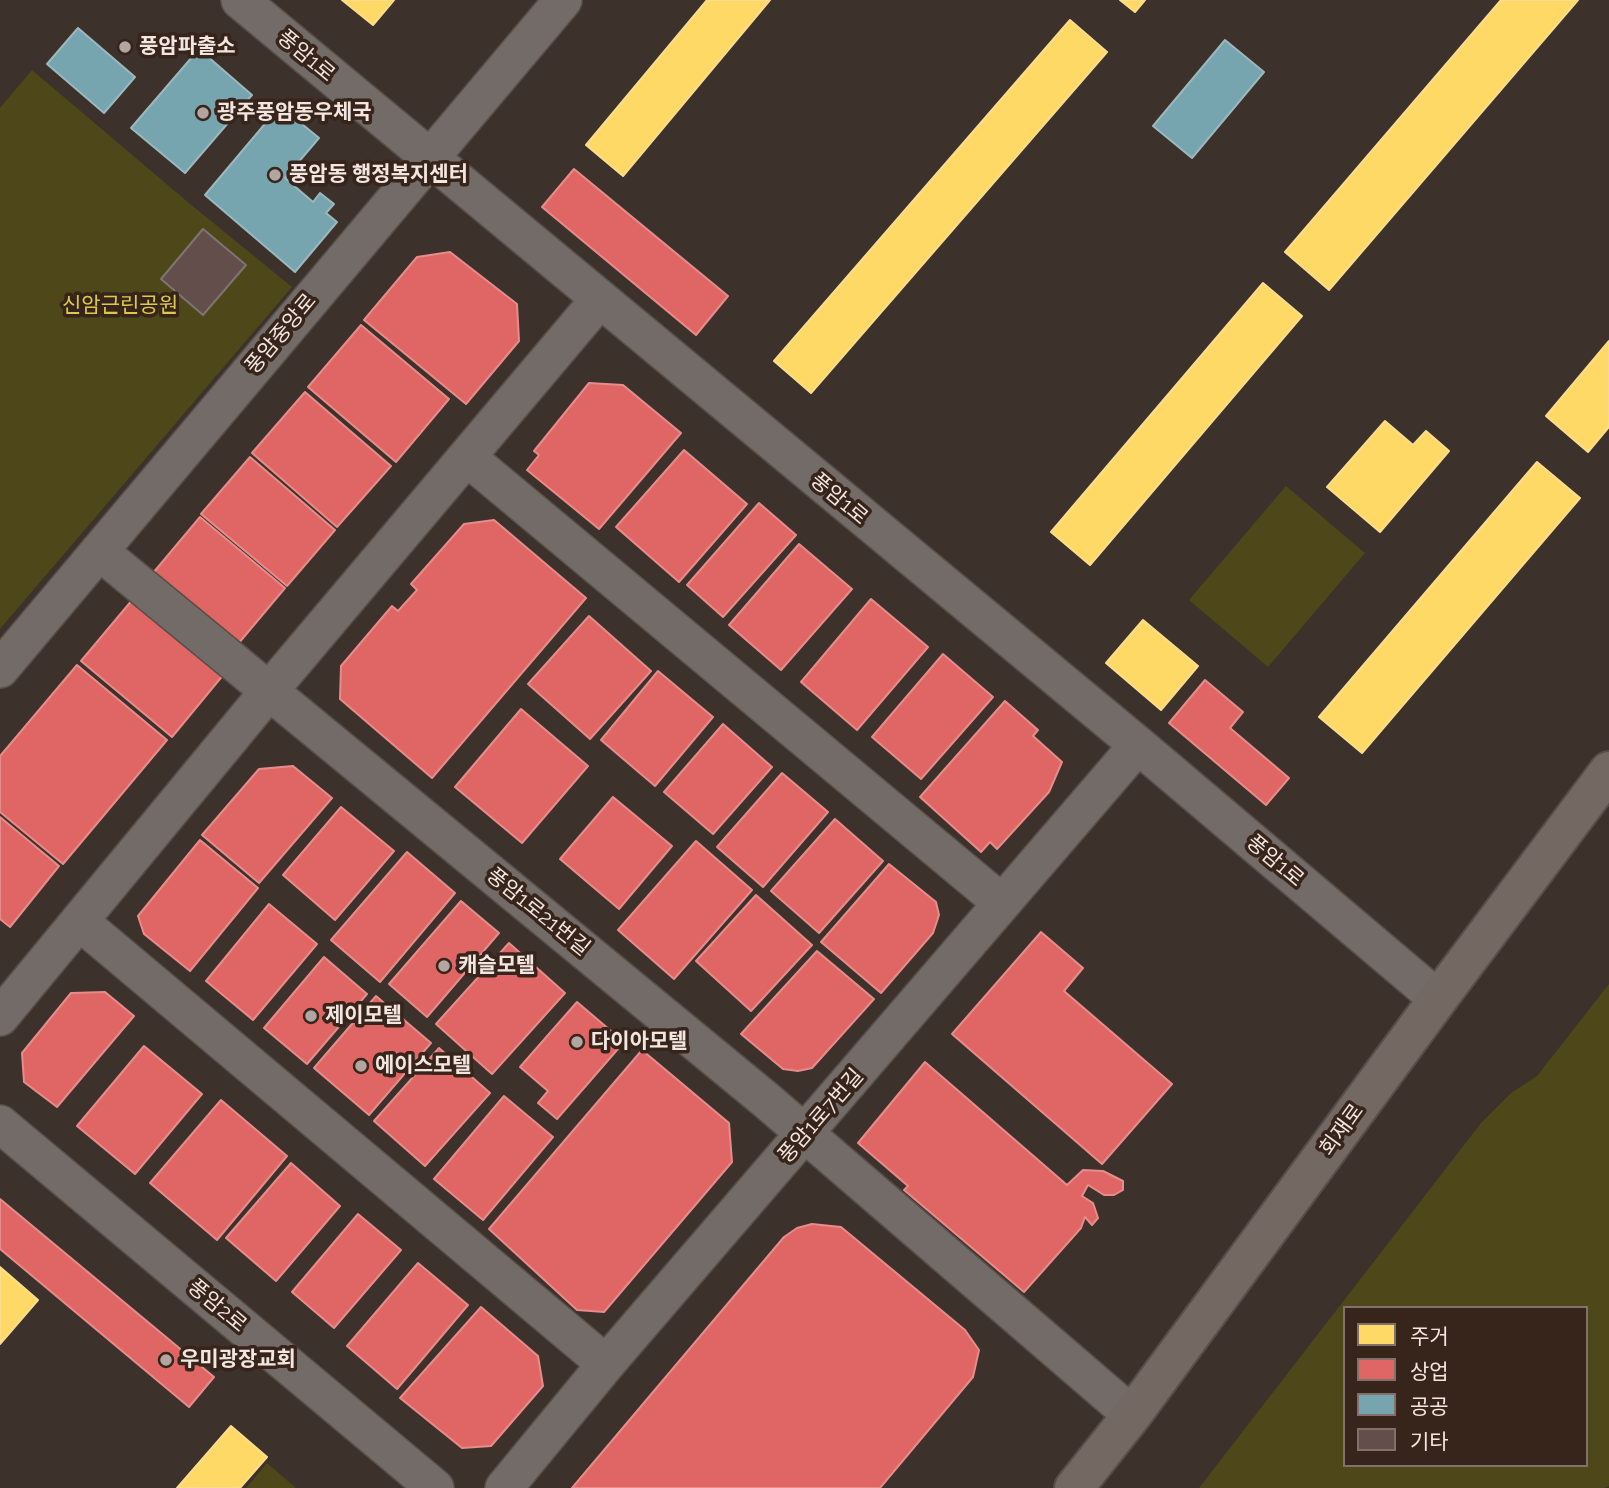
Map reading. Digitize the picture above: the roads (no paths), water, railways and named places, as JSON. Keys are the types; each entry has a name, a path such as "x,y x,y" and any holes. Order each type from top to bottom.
{"main road":[{"name":"회재로","path":"1074,1488 1132,1415 1609,771"}],"street":[{"name":"풍암1로","path":"240,0 1138,745 1438,999"},
{"name":"풍암중앙로","path":"0,669 562,0"},
{"path":"0,1017 269,691 599,300"},
{"path":"468,458 1002,903"},
{"name":"풍암1로21번길","path":"99,551 806,1133 1132,1415"},
{"name":"풍암1로7번길","path":"504,1488 606,1364 1138,745"},
{"path":"79,921 606,1364"},
{"name":"풍암2로","path":"0,1124 435,1488"}],"place":[{"name":"풍암파출소","path":"125,47"},
{"name":"광주풍암동우체국","path":"203,113"},
{"name":"풍암동 행정복지센터","path":"275,175"},
{"name":"캐슬모텔","path":"444,966"},
{"name":"제이모텔","path":"311,1016"},
{"name":"다이아모텔","path":"577,1042"},
{"name":"에이스모텔","path":"361,1066"},
{"name":"우미광장교회","path":"166,1360"}],"park label":[{"name":"신암근린공원","path":"120,306"}]}
